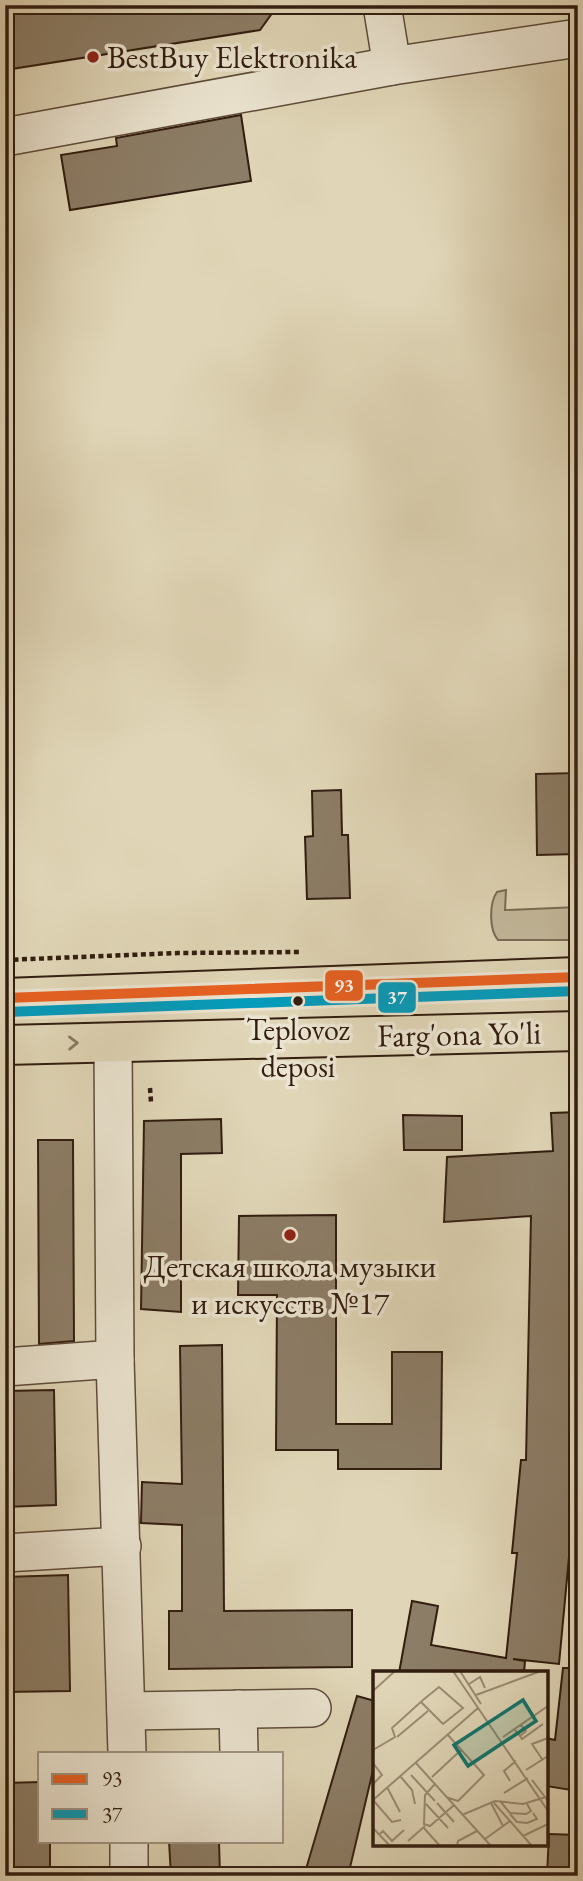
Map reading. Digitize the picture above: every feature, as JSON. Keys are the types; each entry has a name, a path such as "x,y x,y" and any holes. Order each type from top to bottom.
{"main road":[{"name":"Farg'ona Yo'li","path":"5,998 578,977"},
{"name":"Farg'ona Yo'li","path":"5,1045 578,1031"}],"lane":[{"path":"382,5 392,66"},
{"path":"5,137 392,66 578,38"},
{"path":"113,1043 115,1359 127,1752"},
{"path":"5,1367 115,1359"},
{"path":"5,1553 122,1546"},
{"path":"126,1711 312,1707"},
{"path":"238,1709 239,1752"},
{"path":"129,1842 129,1876"}],"path":[{"path":"150,1088 150,1102"}],"shaded area":[{"path":"506,890 505,910 578,907 578,940 498,940 493,930 491,909 497,892"}],"building":[{"path":"5,5 278,5 260,30 5,70"},
{"path":"241,115 251,181 70,210 61,155 117,146 116,138"},
{"path":"578,773 578,854 537,855 536,774"},
{"path":"341,790 342,835 348,835 350,898 307,899 305,837 313,836 312,791"},
{"path":"578,1112 578,1461 559,1664 513,1659 525,1661 524,1671 399,1671 412,1601 438,1606 431,1645 506,1658 517,1553 512,1553 521,1460 526,1460 531,1216 444,1222 447,1157 553,1151 551,1113"},
{"path":"403,1115 462,1116 462,1150 404,1150"},
{"path":"221,1119 222,1153 181,1154 181,1312 141,1309 144,1121"},
{"path":"38,1140 73,1140 74,1341 39,1344"},
{"path":"336,1215 336,1424 392,1424 392,1352 442,1352 441,1469 338,1469 338,1450 276,1450 277,1295 238,1295 239,1216"},
{"path":"222,1345 224,1611 352,1610 352,1667 169,1669 169,1611 182,1611 182,1525 141,1523 142,1482 182,1484 180,1346"},
{"path":"54,1390 56,1505 5,1507 5,1391"},
{"path":"68,1575 70,1691 5,1692 5,1577"},
{"path":"563,1668 578,1668 578,1791 548,1786 548,1738 555,1740"},
{"path":"357,1696 373,1700 373,1770 348,1876 304,1876"},
{"path":"38,1782 38,1842 50,1842 50,1876 5,1876 5,1783"},
{"path":"549,1834 578,1835 578,1876 547,1876"},
{"path":"169,1842 219,1842 220,1876 171,1876"}],"transit line":[{"name":"93","path":"5,998 578,977"},
{"name":"37","path":"6,1012 578,991"}],"place":[{"name":"BestBuy Elektronika","path":"93,57"},
{"name":"Teplovoz deposi","path":"298,1001"},
{"name":"Детская школа музыки и искусств №17","path":"290,1235"}]}
